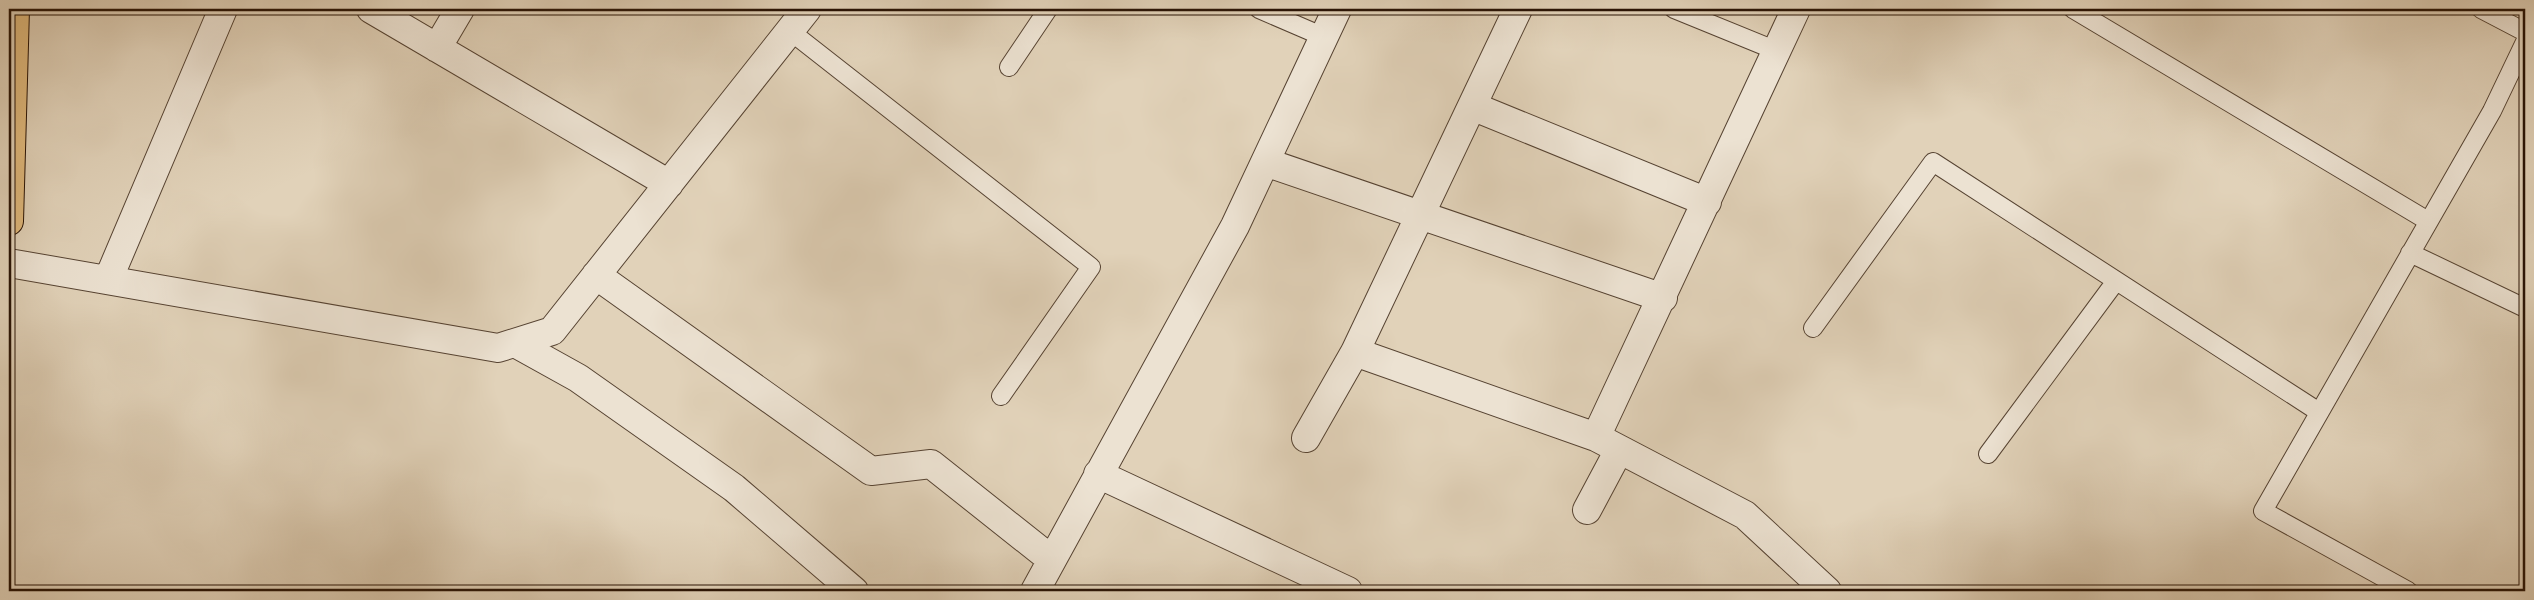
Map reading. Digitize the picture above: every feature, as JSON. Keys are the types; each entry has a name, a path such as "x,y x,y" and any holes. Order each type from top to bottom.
{"main road":[{"path":"9,221 14,9"}],"street":[{"path":"108,280 223,9"},
{"path":"371,9 669,184"},
{"path":"438,48 460,9"},
{"path":"9,263 498,348 515,343 552,331 807,9"},
{"path":"1035,591 1236,226 1337,9"},
{"path":"1306,438 1355,352 1518,9"},
{"path":"1587,510 1608,443 1663,298 1796,9"},
{"path":"1472,106 1707,202"},
{"path":"1265,162 1663,298"},
{"path":"596,275 871,471 931,464 1052,560"},
{"path":"515,343 578,378 734,488 854,591"},
{"path":"1355,352 1608,443 1745,515 1827,591"},
{"path":"1098,474 1348,591"}],"lane":[{"path":"1009,67 1048,9"},
{"path":"1259,9 1324,37"},
{"path":"1674,9 1777,51"},
{"path":"2073,9 2428,221"},
{"path":"2481,9 2525,32"},
{"path":"790,32 1091,267 1002,396"},
{"path":"2408,591 2262,511 2492,111 2525,42"},
{"path":"1813,328 1933,162 2319,412"},
{"path":"2410,253 2525,308"},
{"path":"1988,454 2116,281"}]}
